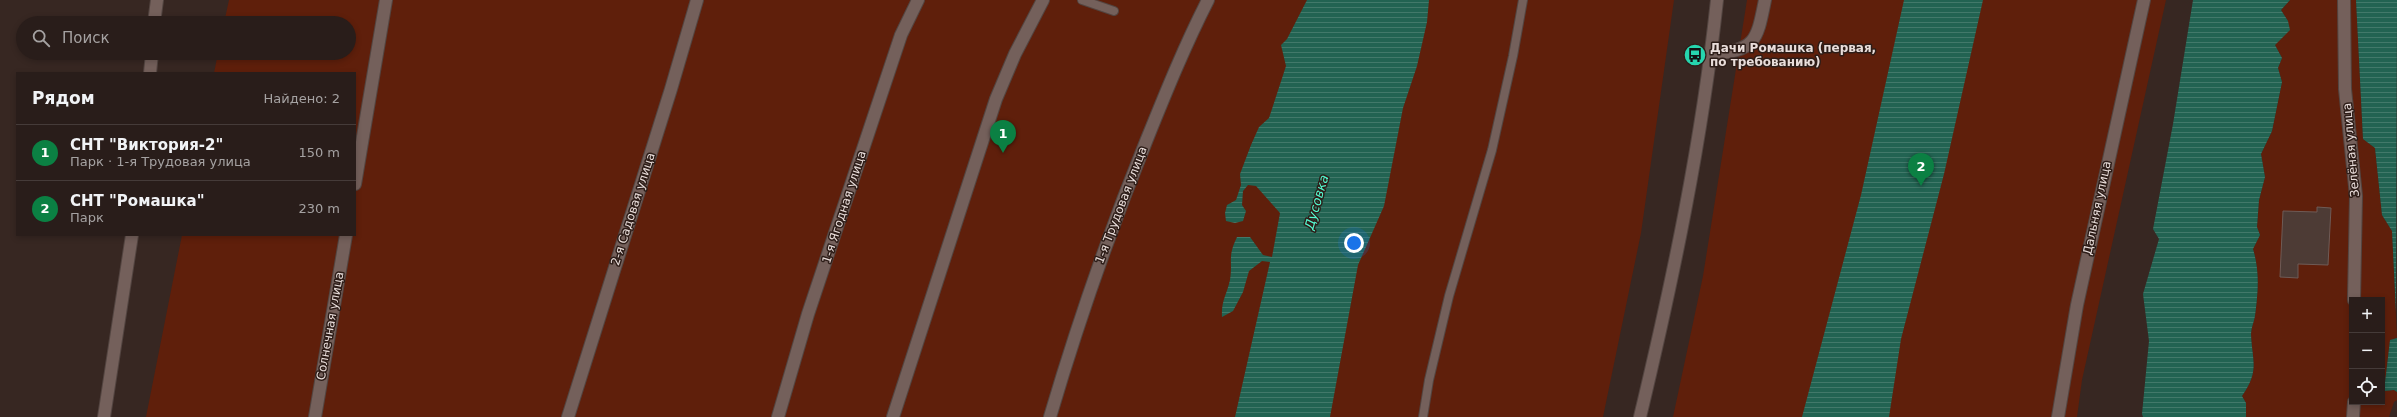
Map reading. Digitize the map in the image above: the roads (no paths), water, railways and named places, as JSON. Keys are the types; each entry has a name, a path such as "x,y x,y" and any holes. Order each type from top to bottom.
{"street":[{"path":"155,16 157,0"},
{"path":"356,178 386,0"},
{"name":"2-я Садовая улица","path":"568,417 671,89 697,0"},
{"name":"1-я Ягодная улица","path":"778,417 808,314 901,35 918,0"},
{"path":"893,417 996,99 1015,54 1043,0"},
{"name":"1-я Трудовая улица","path":"1050,417 1075,332 1101,257 1162,102 1208,0"},
{"path":"1640,417 1681,237 1711,54 1717,0"},
{"path":"1711,54 1733,52 1754,40 1758,32 1765,0"},
{"name":"Дальняя улица","path":"2058,417 2077,305 2112,136 2144,0"},
{"name":"Зелёная улица","path":"2344,0 2345,89 2356,196 2354,297"},
{"path":"150,72 151,60"},
{"path":"104,417 132,236"},
{"name":"Солнечная улица","path":"315,417 346,236"},
{"path":"2353,417 2354,405"}],"lane":[{"path":"1082,0 1114,11"},
{"path":"1423,417 1429,380 1449,296 1492,150 1513,56 1523,0"}],"water":[{"name":"Дусовка","path":"1307,0 1429,0 1427,22 1417,66 1403,108 1384,206 1358,265 1330,417 1235,417 1270,262 1262,261 1249,271 1243,292 1233,311 1222,317 1223,302 1230,280 1232,250 1237,237 1250,237 1263,255 1272,257 1280,213 1256,186 1248,185 1243,191 1242,205 1246,211 1243,221 1235,223 1226,221 1225,213 1227,205 1236,200 1241,185 1240,174 1259,127 1269,118 1286,66 1281,45 1287,39"},
{"path":"1904,0 1983,0 1944,174 1901,339 1889,417 1802,417 1861,195"},
{"path":"2193,0 2290,0 2281,10 2288,21 2290,30 2275,45 2282,58 2278,68 2282,82 2272,131 2261,154 2265,177 2259,200 2257,227 2260,235 2253,249 2258,274 2258,290 2255,316 2251,330 2254,365 2253,372 2248,387 2242,396 2246,403 2246,417 2143,417 2142,414 2149,341 2143,294 2159,239 2153,229 2173,124"},
{"path":"2356,0 2397,0 2396,312 2392,231 2382,215 2375,148 2363,139"},
{"path":"2397,338 2397,392 2394,390 2385,391 2390,340"}],"place":[{"name":"Дачи Ромашка (первая, по требованию)","path":"1695,55"},
{"name":"СНТ \"Виктория-2\"","path":"1003,153"},
{"name":"СНТ \"Ромашка\"","path":"1921,186"}]}
